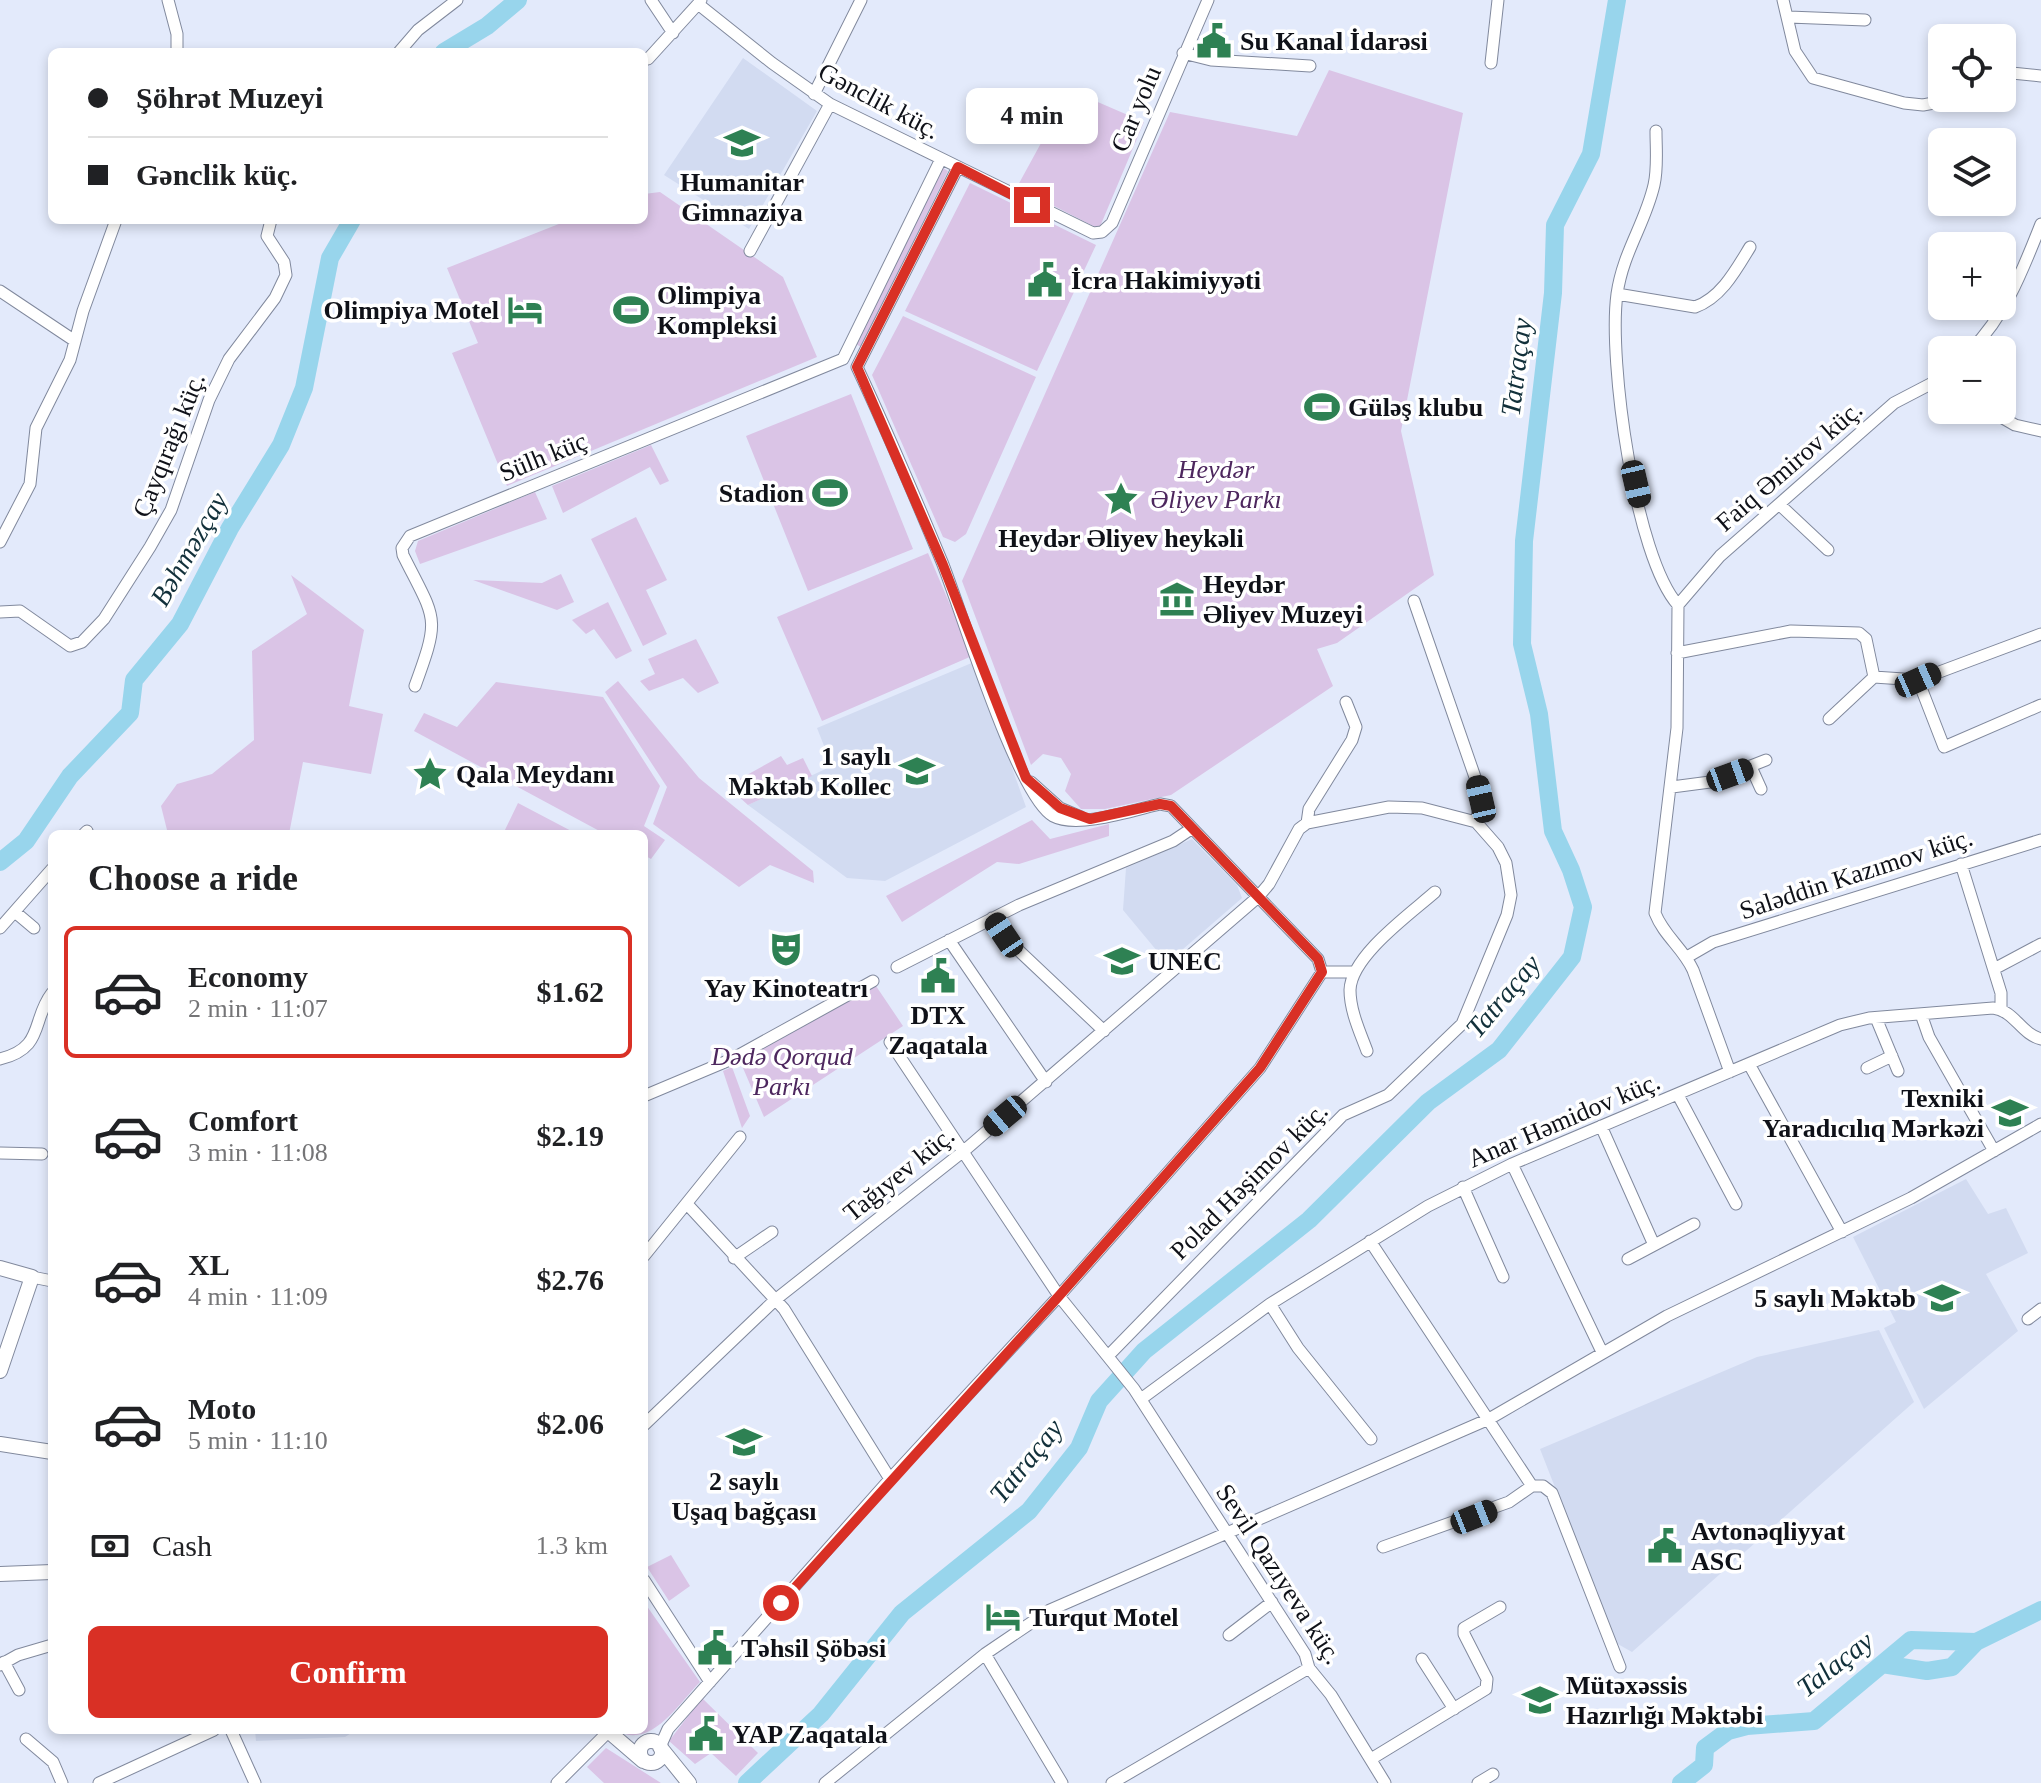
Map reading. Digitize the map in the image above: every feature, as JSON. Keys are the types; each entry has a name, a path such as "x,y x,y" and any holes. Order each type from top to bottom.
{"main road":[{"path":"0,1268 32,1277 0,1371"},
{"path":"0,1444 48,1451"},
{"path":"0,1574 48,1572"},
{"path":"611,1734 653,1745 687,1783"},
{"path":"611,1734 645,1762 687,1783"},
{"path":"645,1762 640,1749 653,1745"}],"street":[{"path":"168,0 177,34 177,48"},
{"path":"402,48 418,30 457,0"},
{"path":"651,0 673,33"},
{"path":"814,94 861,0"},
{"name":"Car yolu","path":"1102,232 1112,223 1208,0"},
{"path":"1491,63 1498,0"},
{"path":"1783,0 1799,61 1822,83 1914,105 1928,103"},
{"path":"648,59 700,2"},
{"name":"Gənclik küç.","path":"700,2 830,104 1082,230 1102,232"},
{"path":"1789,17 1865,20"},
{"path":"1183,53 1211,60 1310,66"},
{"path":"2016,73 2041,76"},
{"path":"750,251 830,104"},
{"path":"1656,131 1654,185 1626,252 1617,294 1621,421 1654,565 1666,591 1678,605 1679,700 1672,787 1655,913 1664,933 1687,957 1730,1072"},
{"path":"653,1745 890,1479 1059,1296 1260,1068 1322,972 1318,959 1171,806 1160,804 1090,819 1055,818 1044,808 1026,778 943,565 857,367 843,359 941,159"},
{"path":"857,367 958,167"},
{"path":"0,542 30,484 36,428 61,384 115,224"},
{"name":"Çayqırağı küç.","path":"0,612 20,611 70,646 82,642 104,619 171,510 209,400 229,359 275,298 286,275 284,262 267,236 270,224"},
{"path":"1984,336 1995,324 2041,224"},
{"path":"1617,294 1695,307 1706,303 1728,282 1750,247"},
{"path":"0,291 75,341"},
{"name":"Sülh küç","path":"415,686 434,626 433,615 403,555 402,548 410,536 843,359"},
{"name":"Faiq Əmirov küç.","path":"1678,605 1720,556 1894,403 1928,386"},
{"path":"2013,424 2041,431"},
{"path":"1780,505 1828,550"},
{"path":"1258,897 1269,884 1294,834 1307,823 1400,807 1461,816 1476,822 1481,799 1476,780 1414,601"},
{"path":"1677,653 1791,631 1859,633 1866,639 1874,677"},
{"path":"1829,719 1874,677 1918,680 2041,634"},
{"path":"1918,680 1944,747 2041,705"},
{"path":"1307,823 1309,809 1352,740 1354,719 1346,702"},
{"path":"1672,787 1710,782 1766,760"},
{"path":"1751,767 1761,789"},
{"name":"Polad Həşimov küç.","path":"1111,1358 1343,1115 1388,1095 1462,1024 1486,972 1511,895 1506,863 1498,847 1476,822"},
{"path":"897,967 992,918 1173,841 1191,829"},
{"name":"Saləddin Kazımov küç.","path":"1687,957 1713,942 2041,840"},
{"path":"1961,864 1994,969 2001,1009 2032,1037 2041,1039"},
{"path":"0,928 48,874"},
{"path":"1367,1051 1350,994 1354,972 1388,932 1435,892"},
{"name":"Tağıyev küç.","path":"648,1421 775,1300 965,1150 1258,897"},
{"path":"15,912 34,928"},
{"path":"992,918 1015,947 1104,1031"},
{"path":"949,940 1046,1082"},
{"path":"1994,969 2041,944"},
{"path":"1322,972 1354,972"},
{"path":"648,1094 732,1059 873,981"},
{"path":"0,1059 12,1056 31,1042 40,1026 48,999"},
{"name":"Anar Həmidov küç.","path":"1138,1394 1270,1304 1370,1241 1463,1187 1512,1164 1840,1025 1876,1018 2001,1009"},
{"path":"1921,1014 1929,1037 1994,1151"},
{"path":"1876,1018 1898,1071"},
{"path":"890,1042 965,1150 1059,1296 1111,1358"},
{"path":"1867,1068 1892,1056"},
{"path":"1749,1064 1842,1232"},
{"path":"1678,1095 1736,1204"},
{"path":"825,1783 985,1654 1069,1600 1227,1535 1489,1419 1602,1352 1911,1198 2041,1124"},
{"path":"1601,1126 1654,1245"},
{"path":"648,1251 740,1137"},
{"path":"0,1153 42,1154"},
{"path":"1512,1164 1602,1352"},
{"path":"1463,1187 1503,1277"},
{"path":"687,1204 793,1321 890,1479"},
{"path":"1628,1259 1694,1224"},
{"path":"734,1258 772,1232"},
{"path":"1370,1241 1532,1486"},
{"path":"32,1277 48,1280"},
{"path":"1270,1304 1298,1348 1371,1439"},
{"path":"2028,1319 2041,1309"},
{"name":"Sevil Qazıyeva küç.","path":"1111,1358 1138,1394 1305,1654 1309,1668 1331,1695 1385,1783"},
{"path":"1383,1547 1498,1507 1532,1486 1543,1486 1552,1493 1620,1667"},
{"path":"648,1586 710,1682"},
{"path":"1229,1635 1272,1602"},
{"path":"1371,1759 1454,1709 1487,1684 1464,1628 1500,1607"},
{"path":"19,1690 2,1664 48,1647"},
{"path":"985,1654 1062,1783"},
{"path":"1422,1659 1454,1709"},
{"path":"1112,1783 1309,1668"},
{"path":"99,1783 205,1734"},
{"path":"233,1734 255,1783"},
{"path":"557,1783 611,1734"},
{"path":"26,1739 53,1762 62,1783"},
{"path":"1478,1783 1493,1774"}],"shaded area":[{"name":"Humanitar Gimnaziya","path":"743,58 817,111 749,229 664,175"},
{"name":"1 saylı Məktəb Kollec","path":"974,662 1026,807 885,881 847,878 748,805 832,766 817,728"},
{"path":"1192,839 1237,885 1242,898 1167,963 1123,910 1126,868"},
{"name":"5 saylı Məktəb","path":"1966,1179 1988,1214 2006,1208 2028,1253 1986,1274 2018,1331 1924,1409 1884,1328 1896,1322 1853,1237"},
{"name":"Avtonəqliyyat ASC","path":"1879,1330 1914,1402 1632,1652 1616,1643 1540,1449 1757,1357"},
{"path":"255,1734 350,1734 345,1737 256,1741"}],"green space":[{"name":"Heydər Əliyev Parkı","path":"1329,70 1463,113 1401,431 1434,575 1337,643 1317,649 1333,686 1171,795 1105,809 1081,809 1065,791 1071,774 1061,758 1043,754 1031,765 962,581 1170,112 1297,136"},
{"path":"1070,90 1144,122 1099,229 1017,187"},
{"path":"943,168 948,171 861,347 854,343"},
{"path":"970,183 1096,245 1037,371 905,311"},
{"name":"Olimpiya Kompleksi","path":"660,192 783,277 817,357 507,486 452,353 478,343 447,268 559,224 648,224 648,194"},
{"path":"903,316 1036,377 966,534 955,542 943,537 872,375"},
{"name":"Stadion","path":"851,394 913,549 808,591 746,436"},
{"path":"651,445 669,481 660,485 650,467 563,513 552,486"},
{"path":"535,492 547,519 420,564 415,551 418,541"},
{"path":"636,517 667,580 646,590 667,634 643,646 591,539"},
{"path":"928,553 972,656 822,721 777,617"},
{"path":"561,574 574,602 557,610 473,580 542,583"},
{"path":"291,575 364,630 349,706 383,714 371,774 303,762 290,830 167,830 161,806 177,784 212,774 254,740 252,651 307,614"},
{"path":"608,602 632,651 616,659 594,629 586,634 572,620"},
{"path":"696,639 719,683 698,693 683,678 649,691 640,681 655,674 648,659"},
{"path":"618,681 699,778 813,871 814,883 770,865 739,887 653,824 667,787 605,692"},
{"path":"496,682 603,697 660,786 644,826 665,840 651,859 648,857 648,830 598,830 414,731 424,713 457,727"},
{"path":"781,756 787,765 803,758 812,776 748,805 727,786"},
{"path":"518,803 569,830 505,830"},
{"path":"1032,820 1050,839 1109,824 1109,836 1019,864 997,862 902,922 886,896"},
{"name":"Dədə Qorqud Parkı","path":"876,986 903,1026 764,1117 740,1061"},
{"path":"732,1067 750,1116 742,1128 723,1071"},
{"path":"671,1555 690,1586 669,1601 648,1566"},
{"path":"648,1608 700,1682 648,1731"},
{"path":"702,1698 758,1753 736,1776 711,1753 695,1764 669,1741"},
{"path":"606,1748 661,1783 604,1783 587,1767"}],"waterway":[{"name":"Bəhməzçay","path":"451,48 487,26 518,0"},
{"name":"Tatraçay","path":"747,1783 821,1714 902,1613 1029,1511 1079,1448 1099,1401 1144,1351 1309,1220 1428,1102 1499,1050 1572,957 1583,907 1571,870 1553,831 1539,714 1522,644 1524,541 1553,293 1555,225 1591,154 1617,0"},
{"name":"Bəhməzçay","path":"0,862 26,841 70,776 130,713 134,680 180,624 230,528 281,445 304,388 330,258 350,224"},
{"name":"Talaçay","path":"1681,1783 1704,1765 1705,1748 1728,1731 1747,1726 1814,1721 1911,1640 1976,1642 2041,1610"},
{"path":"1882,1664 1927,1671 1952,1667 1976,1642"}],"place":[{"name":"Su Kanal İdarəsi","path":"1214,41"},
{"name":"Humanitar Gimnaziya","path":"742,143"},
{"name":"İcra Hakimiyyəti","path":"1045,280"},
{"name":"Olimpiya Motel","path":"525,310"},
{"name":"Olimpiya Kompleksi","path":"631,310"},
{"name":"Güləş klubu","path":"1322,407"},
{"name":"Stadion","path":"830,493"},
{"name":"Heydər Əliyev heykəli","path":"1121,499"},
{"name":"Heydər Əliyev Muzeyi","path":"1177,599"},
{"name":"1 saylı Məktəb Kollec","path":"917,771"},
{"name":"Qala Meydanı","path":"430,774"},
{"name":"Yay Kinoteatrı","path":"786,949"},
{"name":"UNEC","path":"1122,961"},
{"name":"DTX Zaqatala","path":"938,976"},
{"name":"Texniki Yaradıcılıq Mərkəzi","path":"2010,1113"},
{"name":"5 saylı Məktəb","path":"1942,1298"},
{"name":"2 saylı Uşaq bağçası","path":"744,1442"},
{"name":"Avtonəqliyyat ASC","path":"1665,1546"},
{"name":"Turqut Motel","path":"1003,1617"},
{"name":"Təhsil Şöbəsi","path":"715,1648"},
{"name":"Mütəxəssis Hazırlığı Məktəbi","path":"1540,1700"},
{"name":"YAP Zaqatala","path":"706,1734"}],"route":[{"path":"781,1603 1260,1068 1322,972 1318,959 1171,806 1160,804 1090,819 1060,808 1026,778 943,565 857,367 958,167 1032,205"}]}
